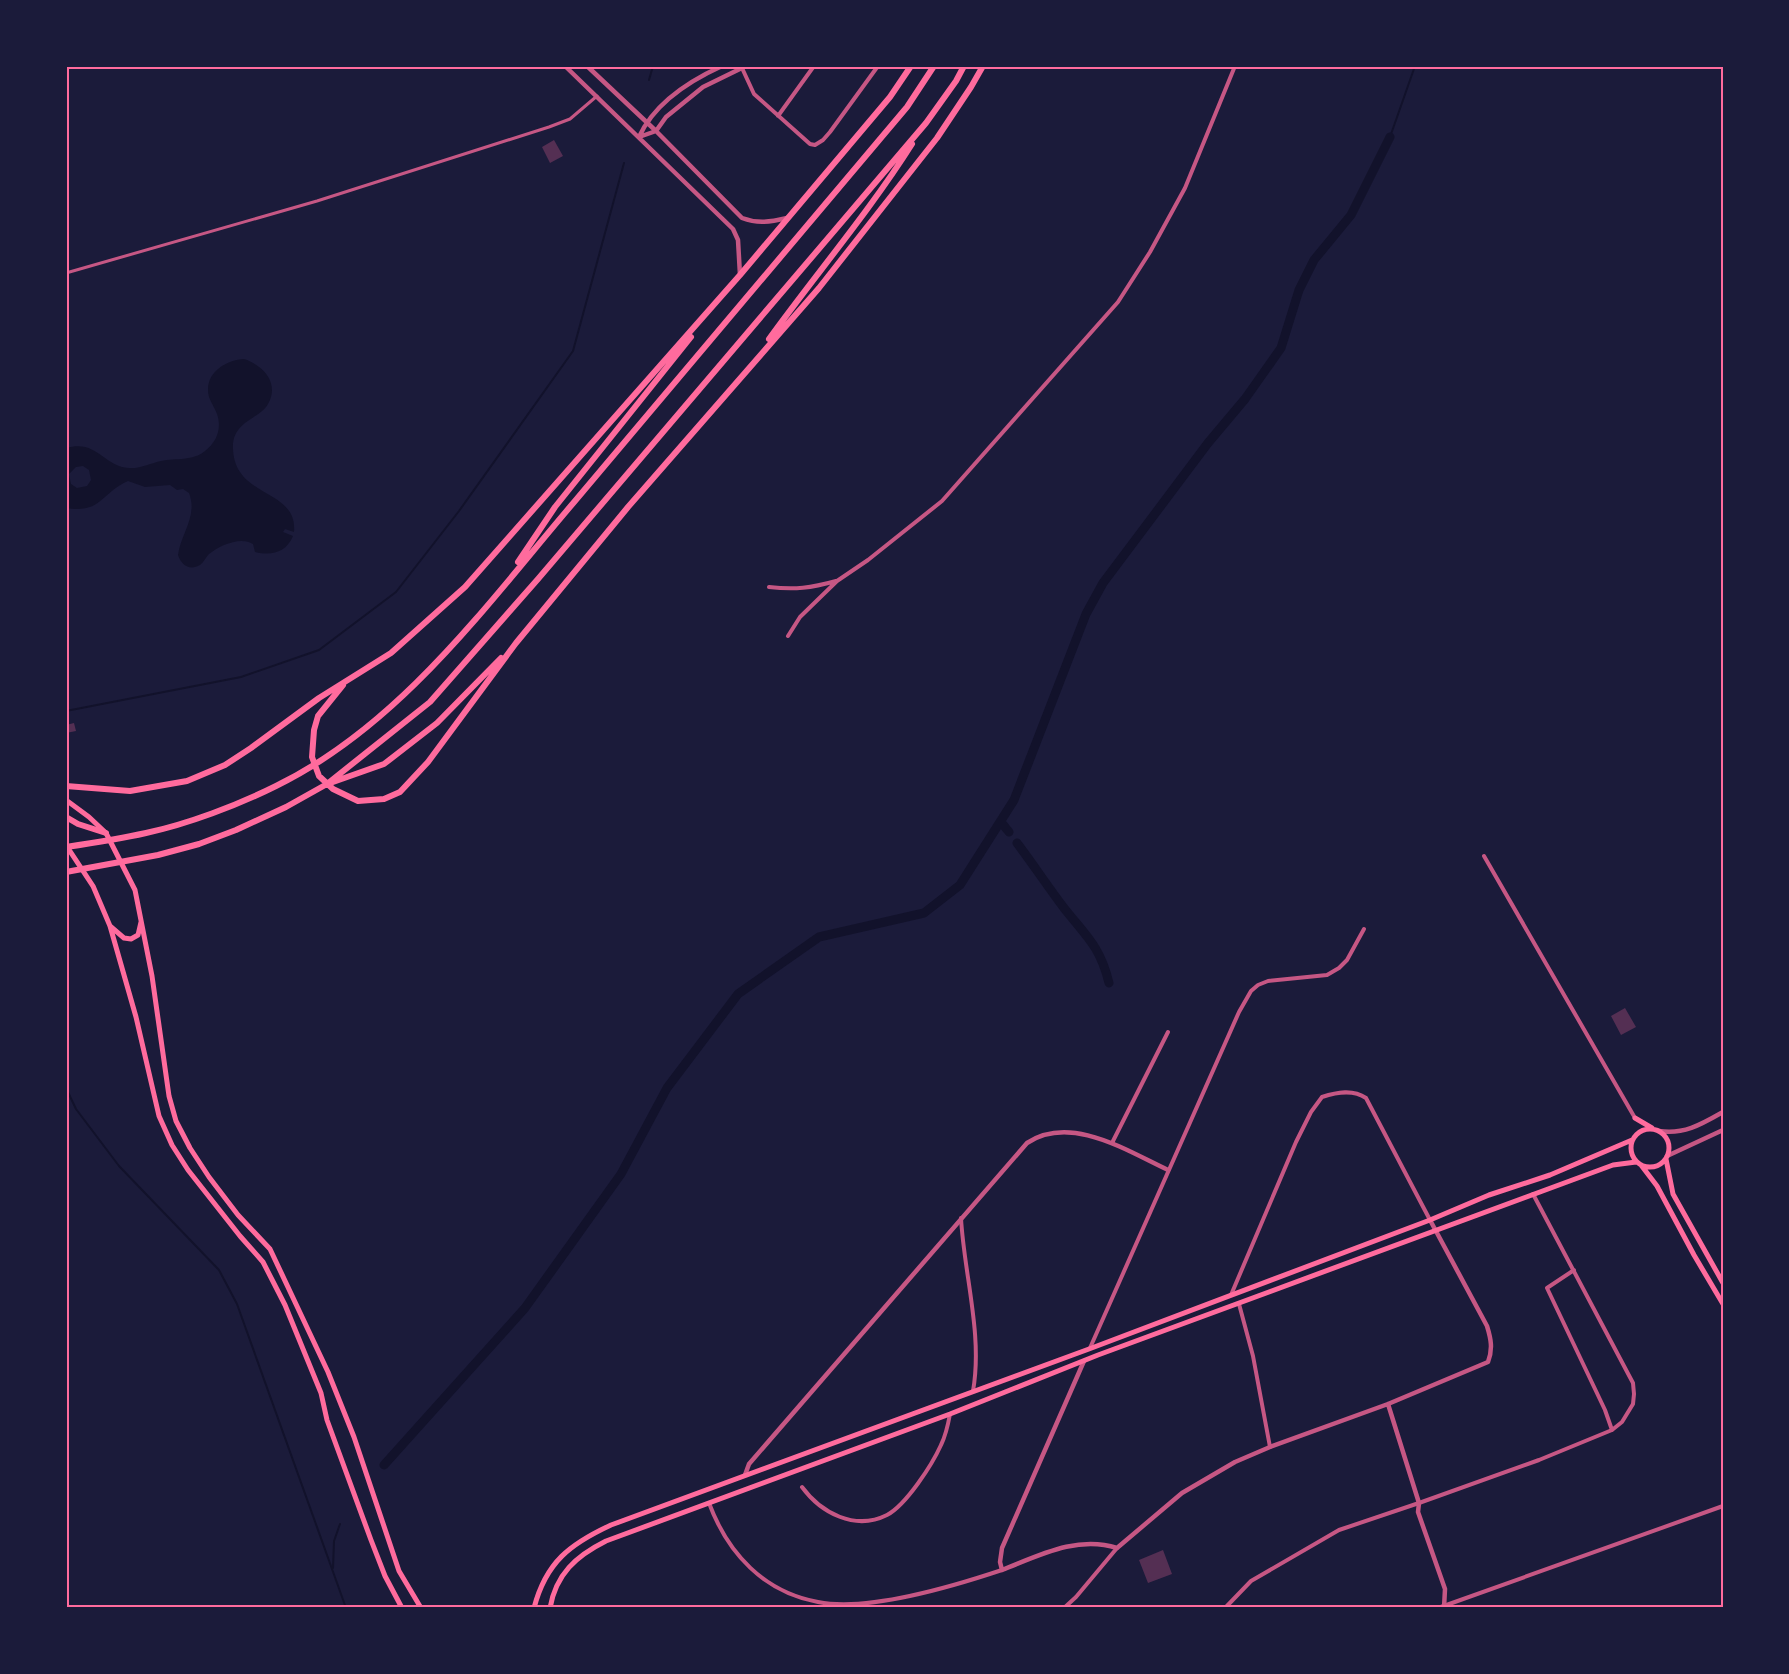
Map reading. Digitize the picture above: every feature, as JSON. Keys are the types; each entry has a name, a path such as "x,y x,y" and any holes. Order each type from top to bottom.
{"highway":[{"path":"66,786 130,791 187,781 234,759 319,698 391,653 465,587 789,218 890,97 911,66"},
{"path":"66,846 148,832 224,809 278,786 331,753 379,718 423,679 907,107 934,66"},
{"path":"748,369 813,278 893,174 964,66"},
{"path":"348,680 318,716 314,730 312,757 319,776 327,784 358,801 384,799 400,792 428,762 516,643 628,507 819,288 937,138 983,66"},
{"path":"66,872 158,855 199,844 301,800 327,784 430,702 538,579 926,123"},
{"path":"501,587 555,507 740,275"},
{"path":"327,784 384,764 437,723 516,643"},
{"path":"66,817 78,824 106,833"}],"main road":[{"path":"66,800 89,816 106,833 135,890 169,1096 176,1121 209,1177 238,1215 270,1249 328,1372 354,1437 399,1571 421,1608"},
{"path":"66,846 93,886 110,926 136,1017 159,1116 172,1145 188,1170 263,1262 279,1294 321,1393 327,1420 370,1540 402,1608"},
{"path":"110,926 124,938 131,939 138,935 141,920"},
{"path":"1723,1283 1673,1194 1666,1157 1668,1143 1656,1130 1635,1118 1630,1151 1657,1186 1694,1256 1723,1304"},
{"path":"534,1608 546,1576 557,1560 575,1543 611,1525 1089,1349 1430,1220 1489,1195 1550,1175 1633,1138 1641,1130 1656,1130"},
{"path":"550,1608 563,1573 588,1550 631,1531 1613,1165 1638,1163 1653,1167 1666,1157"},
{"path":"1084,1361 1089,1349"},
{"path":"971,1405 973,1392"}],"street":[{"path":"565,66 734,229 738,240 740,275"},
{"path":"587,66 656,131 742,218 754,223 768,223 789,218"},
{"path":"639,137 646,122 667,101 692,81 722,66"},
{"path":"778,116 814,66"},
{"path":"639,137 656,131 666,117 703,87 744,67 754,94 810,144 819,144 878,66"},
{"path":"788,636 800,617 837,581 868,560 942,501 1118,302 1150,252 1185,188 1235,66"},
{"path":"66,273 316,201 549,127 570,119 597,96"},
{"path":"769,587 793,590 837,581"},
{"path":"1484,856 1635,1118"},
{"path":"1089,1349 1239,1012 1251,991 1268,981 1327,975 1347,960 1364,929"},
{"path":"1112,1143 1168,1032"},
{"path":"1064,1608 1117,1548 1182,1493 1234,1462 1388,1404 1488,1362 1492,1353 1492,1340 1487,1326 1366,1098 1359,1093 1350,1092 1322,1097 1311,1112 1231,1295"},
{"path":"1656,1130 1685,1131 1723,1112"},
{"path":"1666,1157 1723,1130"},
{"path":"745,1475 749,1464 1021,1148 1033,1139 1052,1133 1078,1134 1112,1143 1168,1170"},
{"path":"1225,1608 1251,1581 1327,1535 1539,1460 1612,1430 1622,1422 1633,1404 1633,1383 1533,1194"},
{"path":"961,1218 973,1308 975,1376 973,1392"},
{"path":"1574,1270 1547,1288 1605,1410 1612,1430"},
{"path":"1239,1304 1270,1447"},
{"path":"1002,1570 1000,1562 1002,1548 1084,1361"},
{"path":"1388,1404 1419,1503 1418,1512 1445,1589 1442,1607 1723,1506"},
{"path":"802,1487 822,1509 834,1515 869,1520 888,1515 910,1495 941,1447 950,1414"},
{"path":"709,1503 726,1538 746,1564 763,1579 785,1593 820,1603 853,1603 896,1598 964,1583 1046,1551 1103,1543 1117,1548"}],"shaded area":[{"path":"244,359 251,362 263,370 271,382 272,389 268,404 237,432 233,448 236,464 244,476 286,507 293,518 294,532 285,529 283,532 293,536 282,550 272,553 255,552 253,544 237,541 209,554 196,567 186,566 178,555 192,509 191,501 189,493 183,489 177,490 170,485 145,487 128,481 94,505 78,509 66,508 66,448 85,447 113,463 133,468 195,456 209,447 217,434 219,424 209,397 209,382 212,375 223,365","holes":["83,466 89,470 91,480 87,486 77,488 71,484 69,474 76,467"]}],"building":[{"path":"554,140 563,156 550,163 542,147"},
{"path":"74,723 76,731 66,733 66,725"},
{"path":"1625,1008 1636,1027 1621,1035 1611,1016"},
{"path":"1163,1550 1172,1574 1148,1583 1139,1560"}],"waterway":[{"path":"649,80 653,66"},
{"path":"1390,137 1415,66"},
{"path":"384,1465 525,1308 621,1174 667,1088 738,994 819,937 924,913 960,885 1014,800 1086,614 1103,583 1208,443 1245,399 1281,348 1299,290 1314,260 1351,215 1390,137"},
{"path":"66,711 241,677 319,650 396,592 459,511 573,351 624,163"},
{"path":"1001,822 1009,832"},
{"path":"1017,843 1097,950 1109,983"},
{"path":"66,1088 76,1109 119,1166 219,1270 237,1304 346,1608"},
{"path":"333,1568 334,1541 340,1524"}]}
